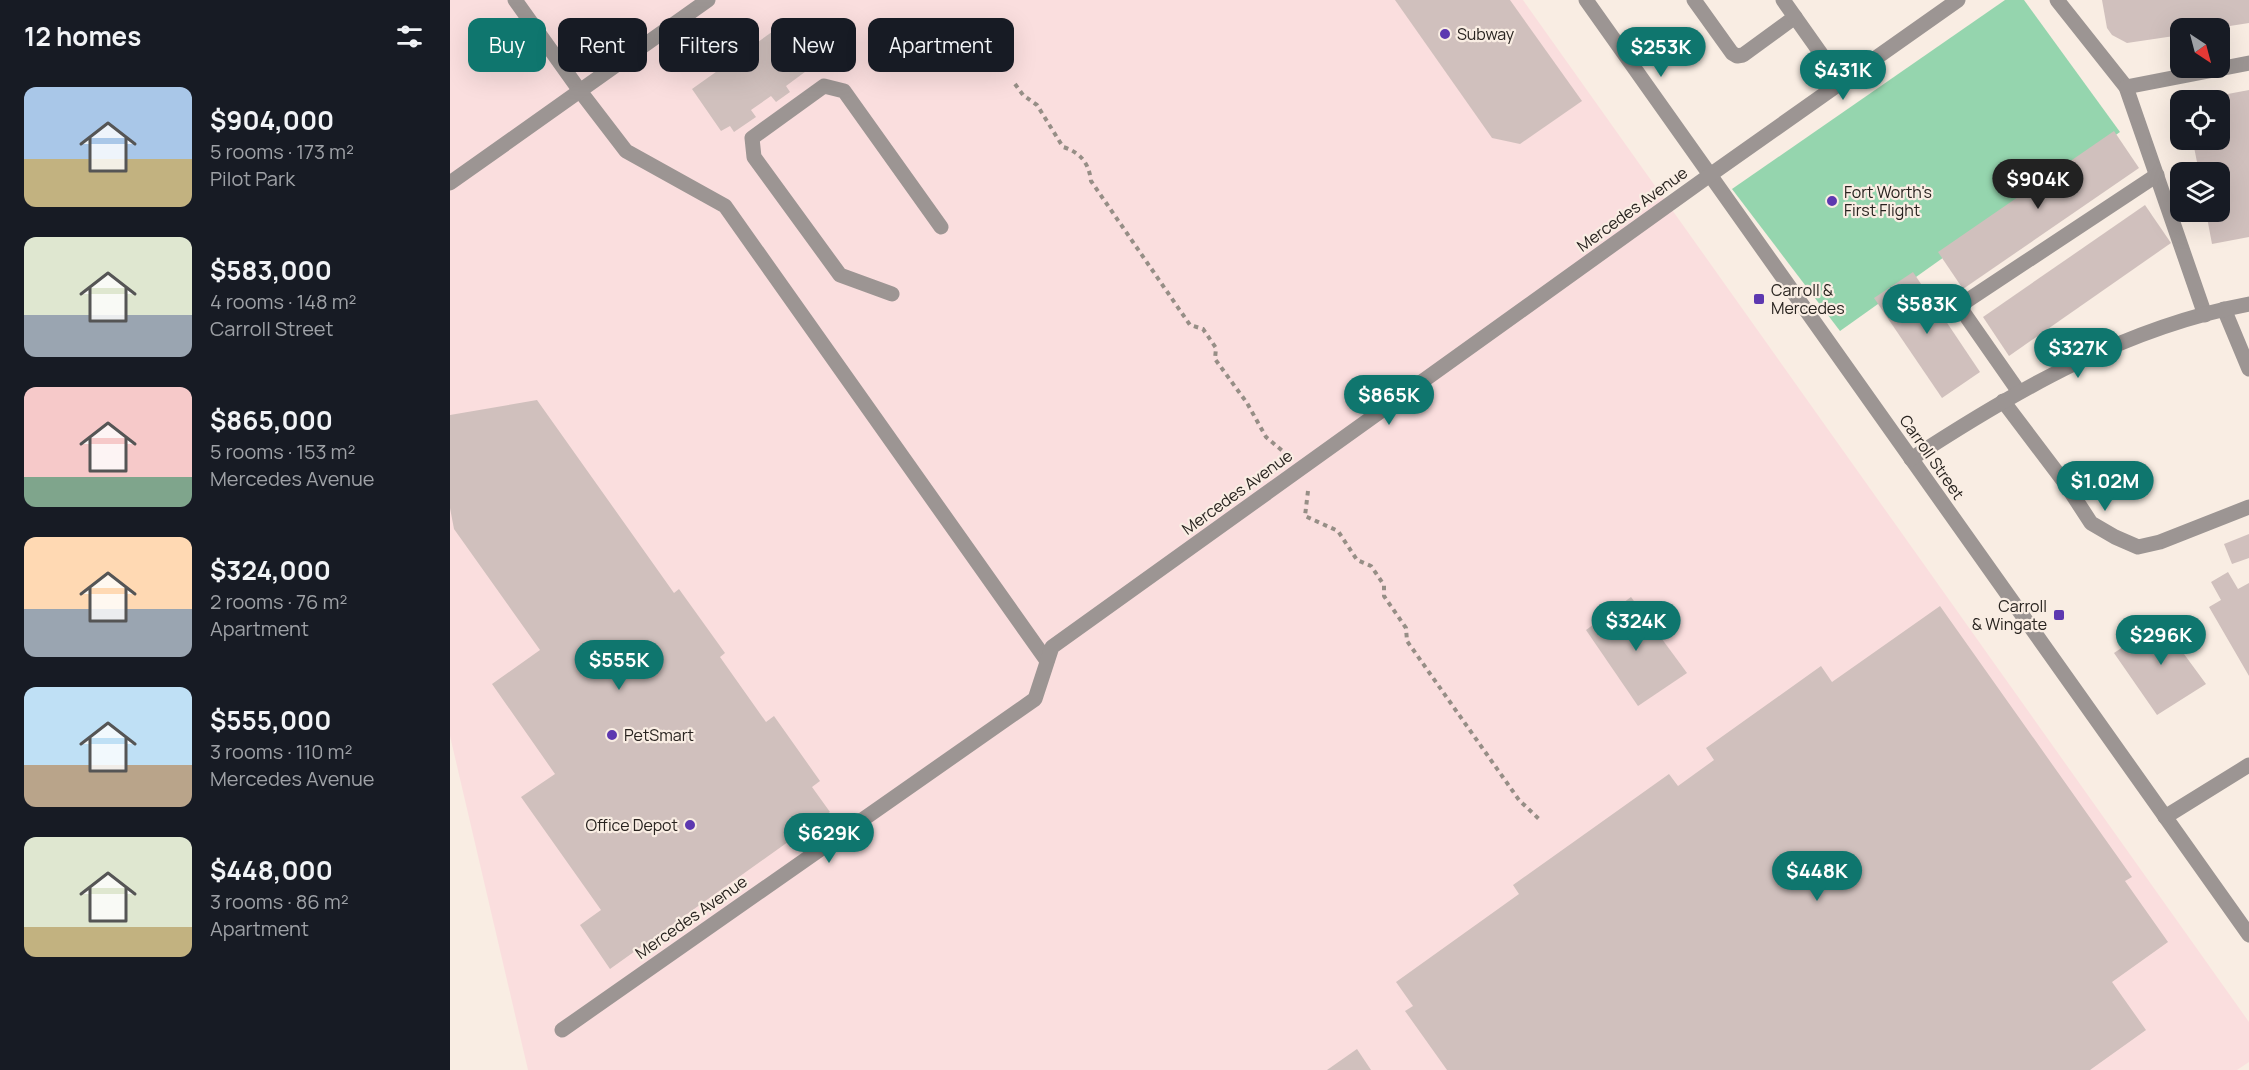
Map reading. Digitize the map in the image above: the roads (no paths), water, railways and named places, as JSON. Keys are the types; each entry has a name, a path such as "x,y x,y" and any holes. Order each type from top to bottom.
{"street":[{"path":"515,0 626,151 725,206 1047,661"},
{"path":"450,183 708,0"},
{"name":"Carroll Street","path":"1586,0 2249,935"},
{"path":"1694,0 1732,53 1737,56 1743,55 1795,17"},
{"path":"1783,0 1841,82"},
{"name":"Mercedes Avenue","path":"562,1030 1035,699 1053,647 1710,175 1958,0"},
{"path":"2057,0 2126,87 2205,315"},
{"path":"2126,87 2249,63"},
{"path":"892,294 840,274 754,157 752,138 824,86 844,92 941,227"},
{"path":"2019,392 1959,306 2157,175"},
{"path":"1911,459 2004,401 2066,366 2137,336 2224,309 2249,304"},
{"path":"2224,309 2249,369"},
{"path":"2004,401 2065,483 2091,524 2130,544 2138,547 2160,542 2249,507"},
{"path":"2165,818 2249,765"}],"place":[{"name":"Subway","path":"1445,34"},
{"name":"Fort Worth's First Flight","path":"1832,201"},
{"name":"Carroll & Mercedes","path":"1759,299"},
{"name":"Carroll & Wingate","path":"2059,615"},
{"name":"PetSmart","path":"612,735"},
{"name":"Office Depot","path":"690,825"}]}
